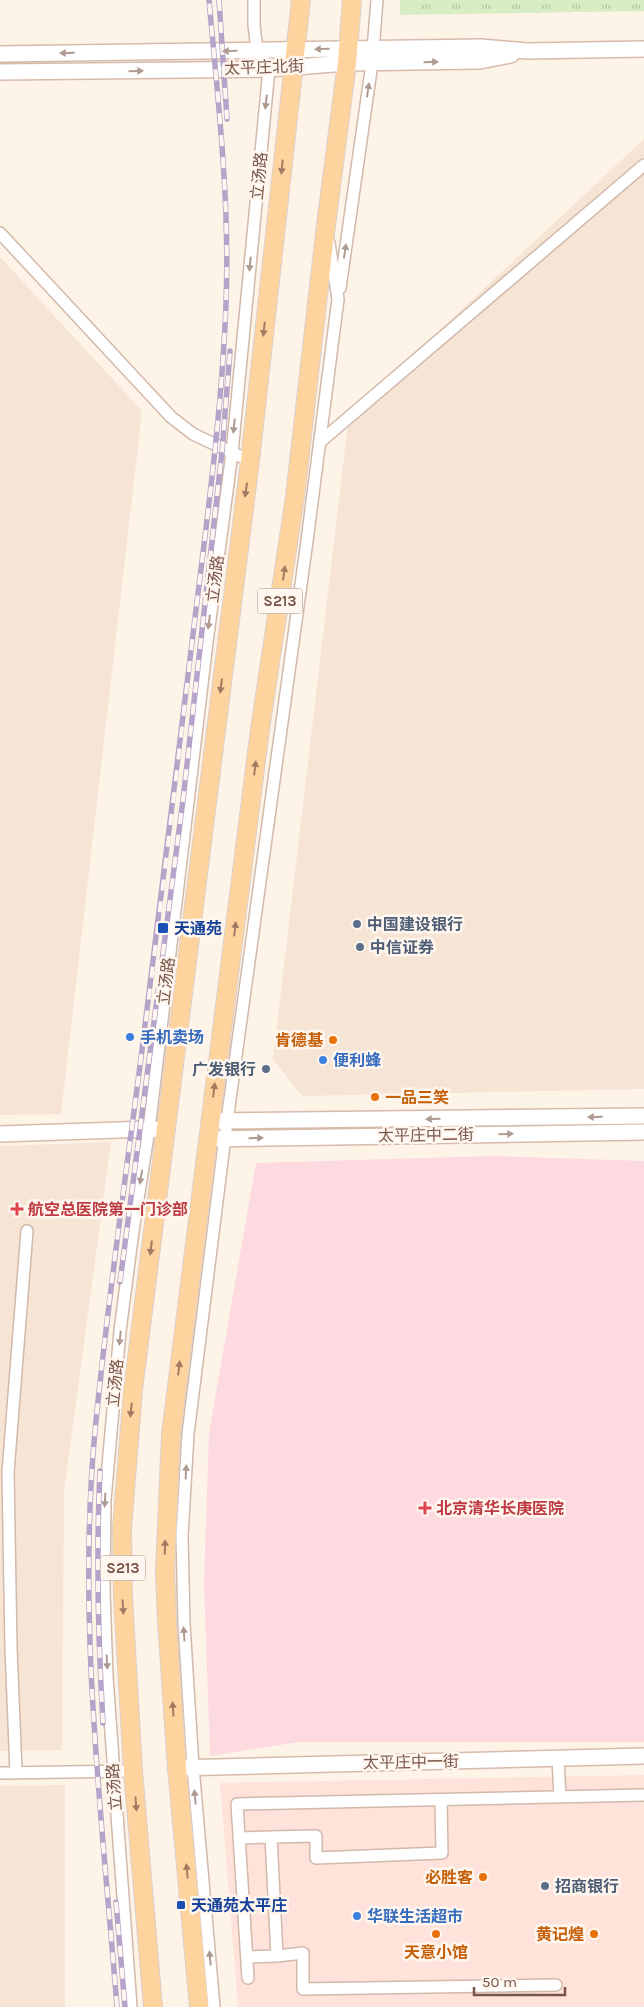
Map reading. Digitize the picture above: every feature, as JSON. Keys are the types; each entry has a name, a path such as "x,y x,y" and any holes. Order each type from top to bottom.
{"main road":[{"name":"立汤路","path":"153,2007 134,1771 123,1597 122,1528 157,1130 250,462 300,0"},
{"name":"S213","path":"199,2007 185,1767 167,1620 165,1572 171,1434 216,1138 260,729 295,496 326,225 348,56 352,0"},
{"name":"太平庄北街","path":"0,54 257,50 295,58 373,56 481,47 527,51 644,49"},
{"name":"太平庄北街","path":"0,72 270,69 295,58"},
{"name":"太平庄中二街","path":"218,1121 644,1116"},
{"path":"0,1134 157,1130"},
{"name":"太平庄中二街","path":"216,1138 644,1132"},
{"name":"太平庄中一街","path":"185,1767 644,1756"}],"street":[{"path":"254,0 257,50 270,69"},
{"path":"338,299 373,56 377,0"},
{"name":"立汤路","path":"131,2007 113,1771 104,1593 105,1500 121,1325 133,1231 157,1130 206,642 232,453 270,69"},
{"path":"320,442 644,165"},
{"name":"S213","path":"218,1121 320,442 338,299 326,225"},
{"path":"0,233 171,417 193,434 250,462"},
{"path":"16,1772 11,1648 8,1472 27,1231"},
{"path":"558,1758 560,1797"},
{"name":"S213","path":"185,1767 214,2007"},
{"path":"0,1773 134,1771"},
{"path":"248,1978 237,1804 644,1795"},
{"path":"239,1838 316,1836 316,1858 442,1853 441,1800"},
{"path":"271,1838 277,1956"},
{"path":"246,1957 303,1953 303,1989 556,1984"}],"shaded area":[{"path":"644,139 644,1089 302,1096 273,1059 349,415"},
{"path":"0,257 142,411 61,1114 0,1115"},
{"path":"111,1142 64,1492 62,1750 0,1751 0,1146"},
{"name":"北京清华长庚医院","path":"493,1156 644,1161 644,1742 299,1742 210,1756 204,1582 209,1433 256,1163"},
{"path":"644,1775 644,2007 238,2007 220,1783"},
{"path":"65,1785 65,2007 0,2007 0,1786"}],"green space":[{"path":"400,0 644,0 644,11 400,15"}],"railway":[{"path":"117,2007 99,1791 90,1647 90,1503 95,1431 116,1244 148,1004 218,424 227,265 225,189 209,0"},
{"path":"219,0 227,119"},
{"path":"120,1282 183,800 222,452 230,351"},
{"path":"100,1471 98,1597 103,1723"},
{"path":"116,1902 125,2007"}],"place":[{"name":"中国建设银行","path":"357,924"},
{"name":"天通苑","path":"163,928"},
{"name":"中信证券","path":"360,947"},
{"name":"手机卖场","path":"130,1037"},
{"name":"肯德基","path":"333,1040"},
{"name":"便利蜂","path":"323,1060"},
{"name":"广发银行","path":"266,1069"},
{"name":"一品三笑","path":"375,1097"},
{"name":"航空总医院第一门诊部","path":"17,1209"},
{"name":"北京清华长庚医院","path":"425,1508"},
{"name":"必胜客","path":"483,1877"},
{"name":"招商银行","path":"545,1886"},
{"name":"天通苑太平庄","path":"181,1905"},
{"name":"华联生活超市","path":"357,1916"},
{"name":"天意小馆","path":"436,1934"},
{"name":"黄记煌","path":"594,1934"}]}
